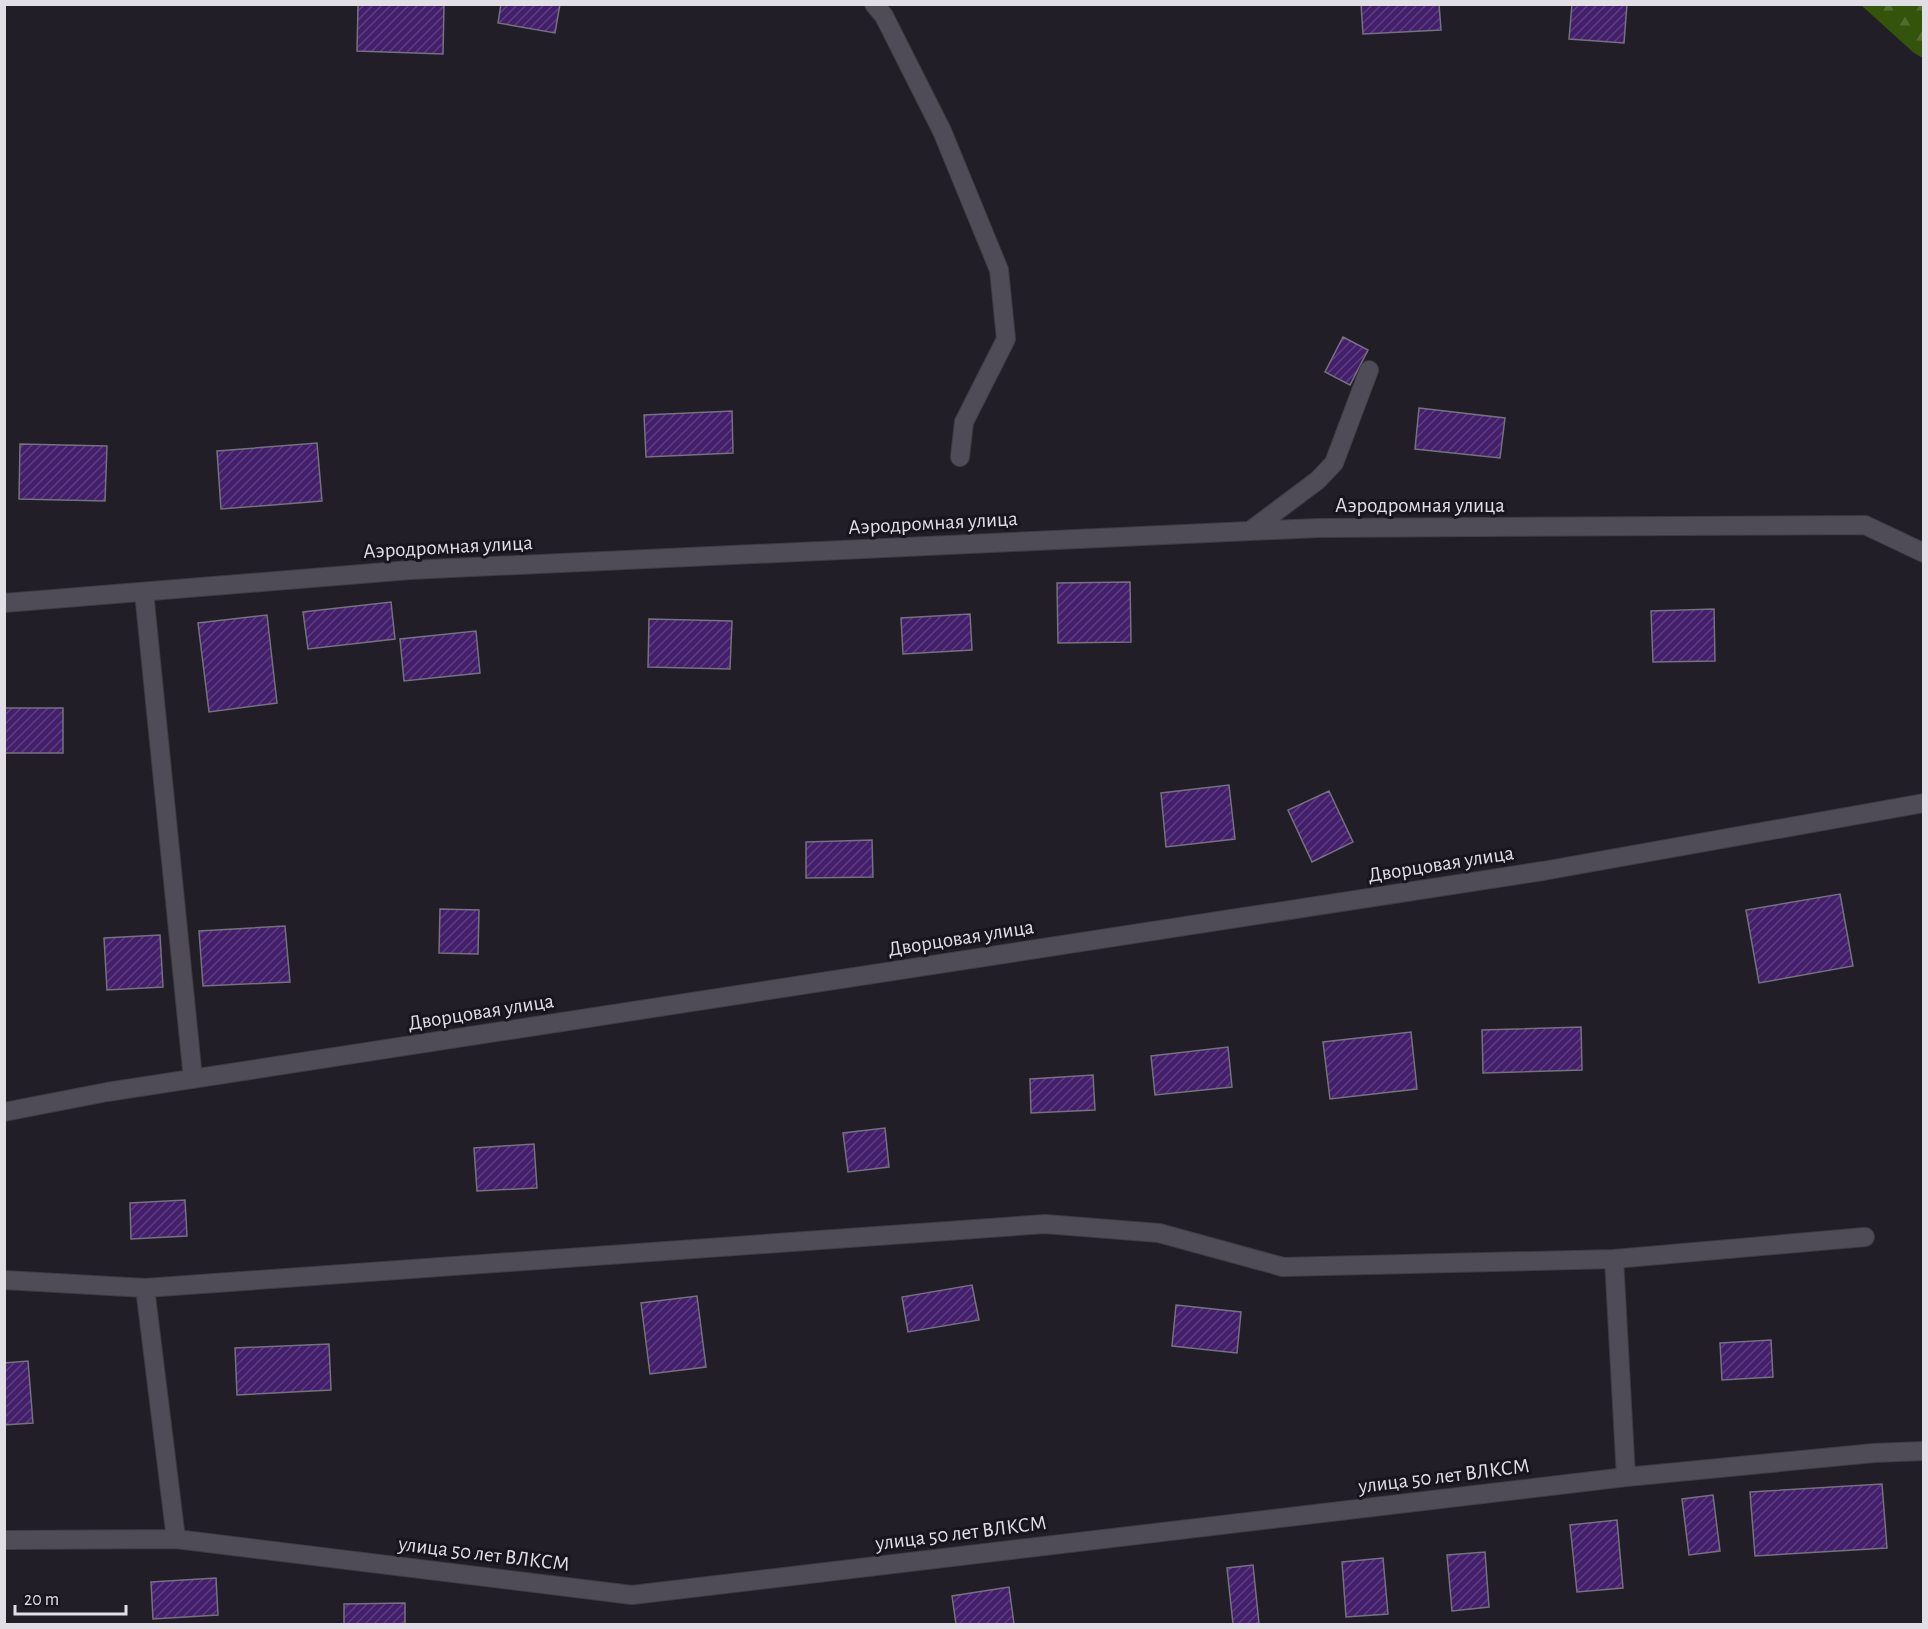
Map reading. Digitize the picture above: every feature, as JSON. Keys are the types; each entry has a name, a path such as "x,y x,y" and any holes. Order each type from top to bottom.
{"street":[{"path":"874,4 884,16 942,131 999,270 1006,339 964,422 960,457"},
{"path":"1250,531 1318,480 1334,463 1369,370"},
{"name":"Аэродромная улица","path":"4,603 410,570 1318,528 1865,525 1923,553"},
{"path":"144,592 193,1079"},
{"name":"Дворцовая улица","path":"4,1112 107,1092 1543,871 1923,803"},
{"path":"4,1280 145,1288 1045,1224 1159,1233 1283,1267 1614,1259 1865,1238"},
{"path":"1614,1259 1626,1477"},
{"path":"145,1288 176,1539"},
{"name":"улица 50 лет ВЛКСМ","path":"4,1540 176,1539 632,1594 1626,1477 1874,1453 1923,1451"}],"green space":[{"path":"1861,5 1923,5 1923,58 1914,53"}],"building":[{"path":"358,4 444,4 443,54 357,51"},
{"path":"501,4 560,4 555,33 498,23"},
{"path":"1361,4 1439,4 1441,30 1363,34"},
{"path":"1572,4 1627,4 1624,43 1569,39"},
{"path":"1343,337 1368,350 1350,385 1325,372"},
{"path":"1419,408 1505,418 1500,458 1415,449"},
{"path":"732,411 733,453 646,457 644,415"},
{"path":"317,443 322,501 221,509 217,451"},
{"path":"20,444 107,446 105,501 19,499"},
{"path":"1130,582 1131,642 1058,643 1057,583"},
{"path":"391,602 395,639 308,649 303,612"},
{"path":"1714,609 1715,661 1653,662 1651,611"},
{"path":"970,614 972,650 903,654 901,618"},
{"path":"267,615 277,703 209,712 198,623"},
{"path":"649,619 732,621 730,669 648,667"},
{"path":"476,631 480,673 404,681 400,639"},
{"path":"4,708 63,708 63,753 4,753"},
{"path":"1229,785 1235,839 1166,847 1161,793"},
{"path":"1329,791 1353,842 1312,862 1288,810"},
{"path":"872,840 873,877 806,878 806,842"},
{"path":"1840,894 1853,966 1759,983 1746,910"},
{"path":"440,909 479,910 478,954 439,953"},
{"path":"285,926 290,982 203,986 199,931"},
{"path":"160,935 163,987 107,990 104,938"},
{"path":"1581,1027 1582,1070 1483,1073 1482,1030"},
{"path":"1411,1032 1417,1089 1330,1099 1323,1042"},
{"path":"1228,1047 1232,1087 1155,1095 1151,1056"},
{"path":"1093,1075 1095,1110 1031,1113 1030,1079"},
{"path":"885,1128 889,1167 848,1172 843,1133"},
{"path":"534,1144 537,1188 477,1191 474,1148"},
{"path":"185,1200 187,1236 131,1239 130,1203"},
{"path":"972,1285 979,1320 908,1332 902,1297"},
{"path":"697,1296 706,1367 650,1374 641,1303"},
{"path":"1176,1305 1241,1312 1237,1353 1172,1346"},
{"path":"1771,1340 1773,1377 1722,1380 1720,1343"},
{"path":"329,1344 331,1390 237,1395 235,1348"},
{"path":"28,1361 33,1423 4,1425 4,1363"},
{"path":"1882,1484 1887,1548 1755,1556 1750,1492"},
{"path":"1713,1495 1720,1551 1689,1555 1682,1499"},
{"path":"1617,1520 1623,1588 1577,1592 1570,1525"},
{"path":"1485,1552 1489,1607 1452,1611 1447,1555"},
{"path":"1383,1558 1388,1614 1346,1617 1342,1562"},
{"path":"1253,1565 1259,1624 1233,1624 1227,1568"},
{"path":"216,1578 218,1615 153,1619 151,1582"},
{"path":"1009,1587 1014,1624 956,1624 952,1596"},
{"path":"405,1603 405,1624 344,1624 344,1604"}]}
